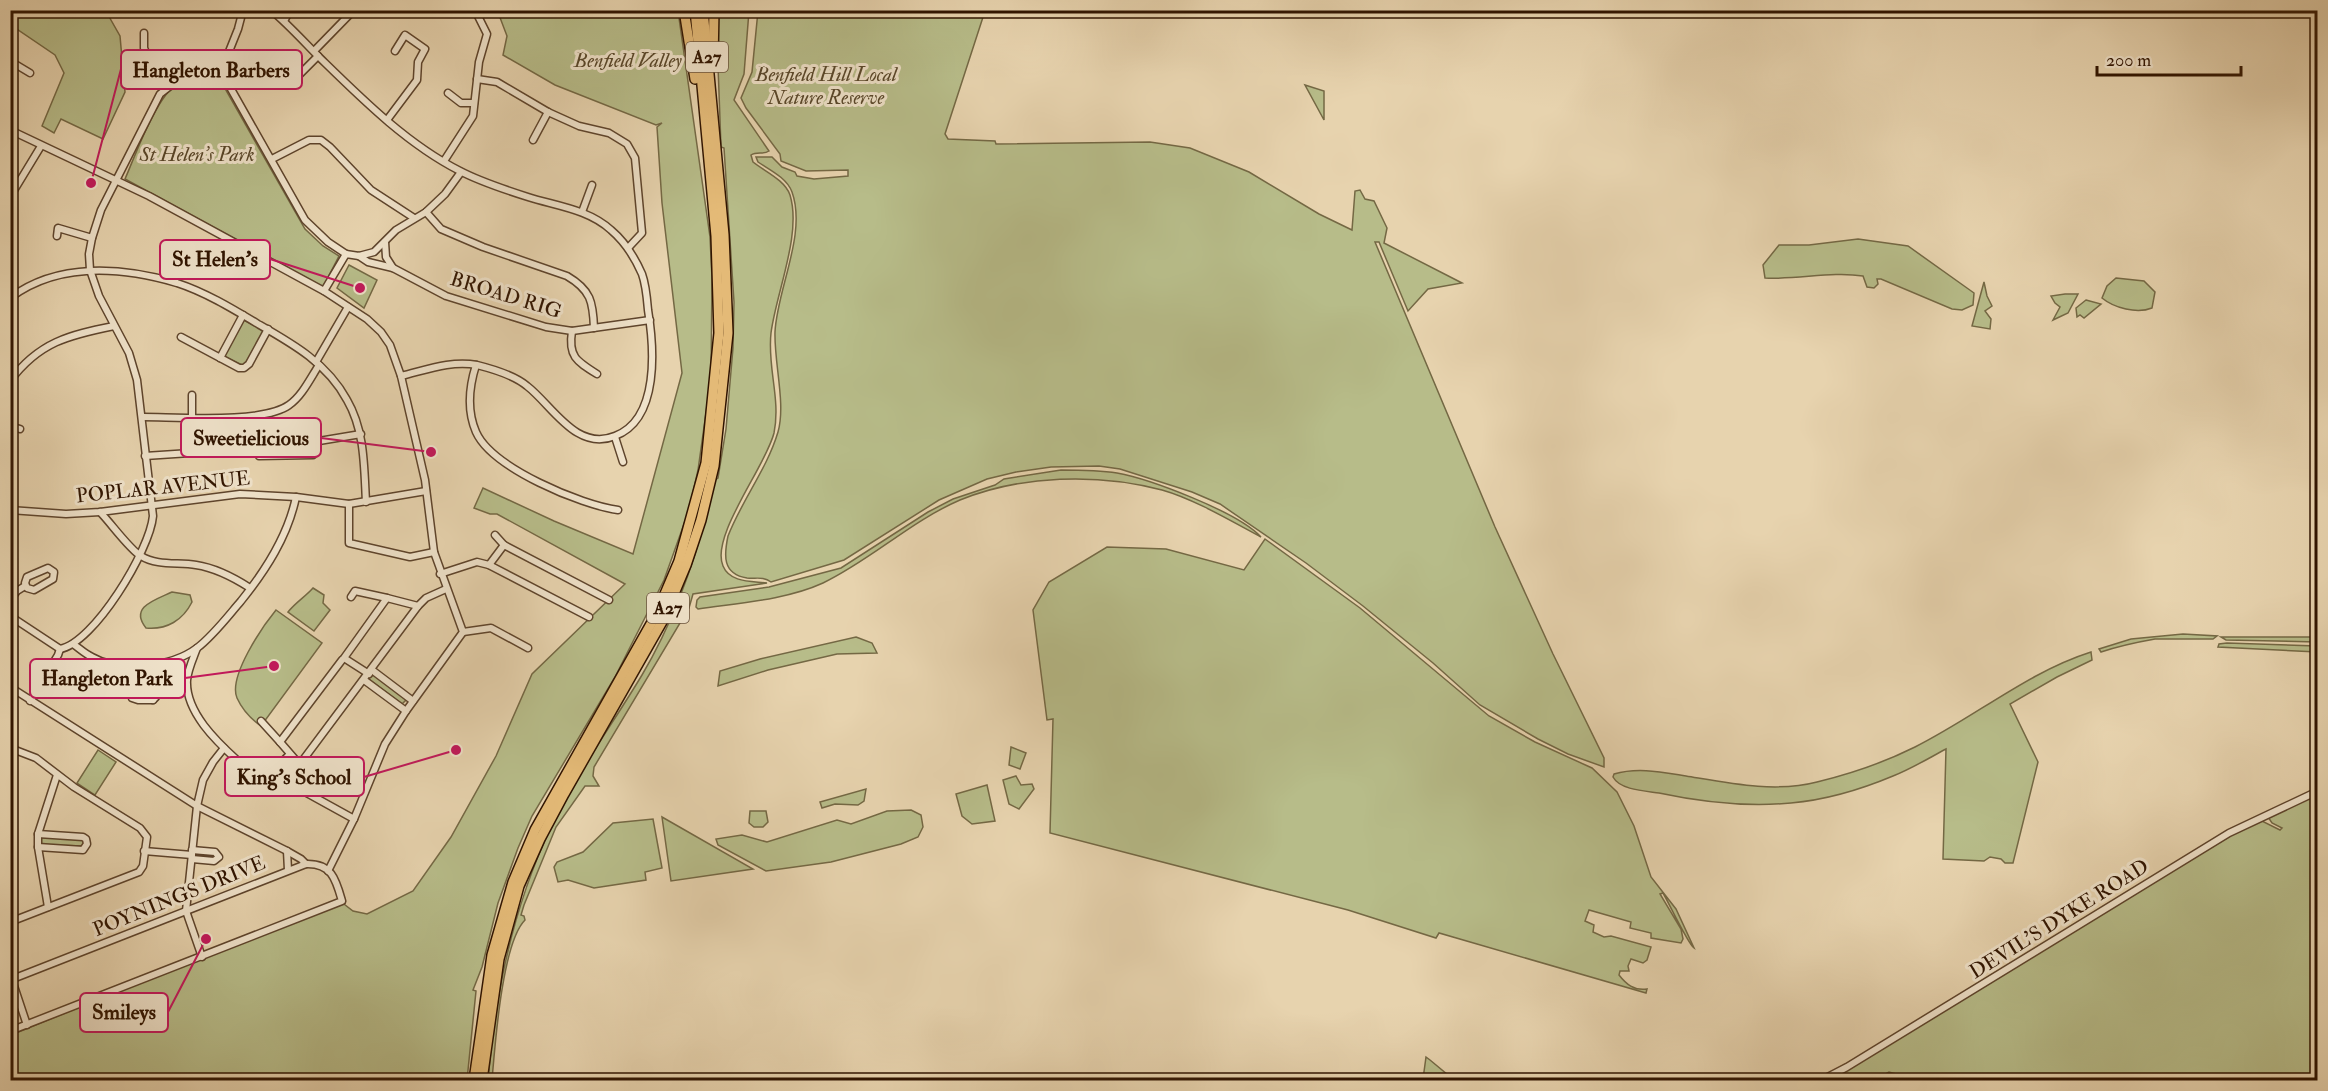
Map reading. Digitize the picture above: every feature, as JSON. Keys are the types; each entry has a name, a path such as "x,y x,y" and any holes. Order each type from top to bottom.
{"highway":[{"name":"A27","path":"684,10 705,135"},
{"name":"A27","path":"474,1080 492,955 513,882 535,830 656,615 679,561 706,463 719,333 716,236 695,10"},
{"name":"A27","path":"482,1080 500,958 519,886 564,794 663,620 686,565 701,520 714,466 728,333 724,235 703,10"},
{"name":"A27","path":"712,103 714,10"}],"street":[{"path":"60,649 73,644 107,609 131,574 152,525 143,417 137,380 132,362 99,296 90,270 89,254 92,238 101,210 152,106 172,82 188,73 218,66 226,59 243,10"},
{"path":"271,10 387,120 444,161 461,172 527,197 582,212 611,229 628,248 642,275 654,356 650,387 640,411 628,428 615,437 599,439 580,436 526,385 510,376 476,365 454,363 401,376"},
{"path":"284,21 290,10"},
{"path":"299,75 354,10"},
{"path":"444,161 474,116 478,62 487,34 475,10"},
{"path":"144,33 144,48 149,60 172,82"},
{"path":"387,120 417,80 418,62 425,49 405,35 394,51"},
{"path":"10,61 30,73"},
{"path":"218,66 305,220 328,242 346,254 324,291"},
{"path":"477,79 497,82 548,112 579,126 609,133 627,144 635,159 642,233 628,248"},
{"path":"448,93 461,103 474,103"},
{"path":"534,141 548,112"},
{"path":"10,130 116,180 324,291 373,323 390,345 401,376 426,491 434,552 440,574 463,632"},
{"path":"272,159 309,140 321,140 371,190 414,218"},
{"path":"10,197 41,146"},
{"path":"359,256 374,252 414,218 426,212 445,194 461,172"},
{"path":"582,212 592,185"},
{"path":"426,212 441,229 483,247 567,276 579,283 593,304 594,328"},
{"path":"57,236 58,228 92,238"},
{"path":"385,242 386,257 393,268"},
{"name":"BROAD RIG","path":"346,254 393,268 446,296 546,327 572,331 650,320"},
{"path":"10,298 43,281 65,273 90,270 150,276 178,284 268,329 299,347 338,385 347,399 361,434 366,502"},
{"path":"143,417 254,416 272,413 288,406 301,394 348,307"},
{"path":"220,358 243,315"},
{"path":"10,381 33,354 53,343 74,335 114,326"},
{"path":"182,337 239,368 244,368 249,364 268,329"},
{"path":"572,331 573,356 597,374"},
{"path":"476,365 470,386 471,408 476,433 489,450 510,466 578,500 618,510"},
{"path":"192,395 192,417"},
{"path":"10,426 20,429"},
{"path":"259,456 313,455 313,442 361,434"},
{"path":"615,437 622,462"},
{"path":"145,456 190,453"},
{"name":"POPLAR AVENUE","path":"10,510 66,514 100,512 240,494 296,497 349,504 426,491"},
{"path":"238,761 201,720 191,702 187,688 189,668 197,648 250,588 274,554 288,525 296,497"},
{"path":"349,504 349,543 410,557 434,552"},
{"path":"100,512 140,556 156,561 217,570 250,588"},
{"path":"495,535 504,545 609,600"},
{"path":"489,565 504,545"},
{"path":"440,574 477,562 489,565 588,617"},
{"path":"48,568 54,572 53,579 36,589 30,590 26,586 26,578 31,574 48,568"},
{"path":"10,600 16,592 26,586"},
{"path":"354,819 296,786 292,779 418,606 426,598 446,589"},
{"path":"351,597 355,591 418,606"},
{"path":"387,598 344,658 370,672 413,701"},
{"path":"10,616 60,649"},
{"path":"328,871 354,819 385,744 463,632 483,627 491,628 528,648"},
{"path":"73,644 93,658 123,665 143,666 178,658 197,648"},
{"path":"30,701 60,649"},
{"path":"178,658 189,668"},
{"path":"280,742 342,660"},
{"path":"143,666 144,691"},
{"path":"364,680 406,711"},
{"path":"10,687 196,806 287,851 306,864 315,864 328,871 336,879 342,901 10,1031"},
{"path":"144,691 154,698 135,699 144,691"},
{"path":"261,721 300,765"},
{"path":"10,748 36,758 57,775 140,828 147,837 143,866 139,872 10,922"},
{"path":"202,957 186,911 196,806 204,780 213,762 224,748"},
{"path":"260,784 271,768 280,764 289,755"},
{"path":"48,907 38,834 57,775"},
{"name":"DEVIL'S DYKE ROAD","path":"1822,1080 1876,1050 2229,833 2318,791"},
{"path":"38,834 83,837 87,844 82,850 38,847"},
{"path":"144,851 192,855"},
{"path":"287,851 288,870"},
{"name":"POYNINGS DRIVE","path":"11,979 306,864"},
{"path":"11,979 27,1025"}],"green space":[{"name":"Benfield Valley","path":"500,10 678,11 710,237 711,377 698,470 689,510 664,580 615,677 532,816 498,903 482,967 473,990 476,991 467,1080 11,1080 11,1035 340,901 353,911 367,914 413,891 451,837 496,756 532,674 625,584 497,514 474,508 483,488 633,554 682,373 662,203 657,127 662,123 656,125 555,85 503,55 507,36 499,15"},
{"path":"10,11 108,11 120,36 125,92 103,139 61,119 54,133 42,126 64,73 55,55 11,25"},
{"path":"716,11 749,11 744,74 734,100 769,151 751,155 753,162 784,185 790,195 793,210 791,245 771,333 770,346 776,408 774,433 731,519 721,553 723,566 731,576 742,580 767,583 693,594 689,608 594,767 593,776 599,786 585,786 556,827 524,905 521,915 525,920 517,932 505,972 492,1080 488,1080 501,983 526,888 551,827 572,788 642,675 666,629 695,556 715,480 718,478 726,429 733,348 734,302 724,148 721,147"},
{"name":"Benfield Hill Local Nature Reserve","path":"758,11 985,11 945,134 948,139 995,141 996,144 1150,142 1190,148 1249,172 1319,214 1352,230 1355,191 1360,190 1365,199 1374,201 1387,228 1384,243 1462,283 1428,289 1408,311 1379,242 1375,242 1495,527 1604,758 1604,767 1568,754 1538,739 1480,705 1363,606 1306,563 1220,504 1192,492 1120,469 1099,466 1051,467 987,479 939,500 844,560 771,582 762,578 739,576 733,572 729,568 726,557 728,536 768,459 778,432 781,409 775,332 796,226 796,208 790,187 778,175 758,162 756,157 772,157 782,167 795,172 797,176 814,179 848,176 848,170 806,171 781,161 780,154 746,108 741,98 752,72"},
{"name":"St Helen's Park","path":"215,71 305,229 323,246 339,256 323,287 125,179 155,112 171,89 187,78"},
{"path":"1305,85 1324,91 1324,120"},
{"path":"1858,239 1908,246 1974,293 1973,305 1962,310 1952,309 1881,279 1877,279 1878,284 1874,288 1867,287 1863,276 1839,274 1765,278 1763,265 1779,245 1809,245"},
{"path":"349,265 377,280 364,308 337,288"},
{"path":"2116,278 2144,281 2155,292 2152,308 2126,309 2102,298 2107,286"},
{"path":"1984,282 1992,306 1985,311 1991,319 1990,329 1972,326"},
{"path":"2078,294 2068,313 2053,320 2060,307 2051,296"},
{"path":"2086,300 2101,304 2084,318 2080,315 2077,317 2076,308"},
{"path":"244,320 264,331 244,366 224,356"},
{"path":"1061,470 1110,472 1150,482 1214,507 1250,527 1261,537 1225,517 1162,490 1086,479 1034,481 1008,485 960,500 925,519 841,574 809,589 762,600 698,609 696,607 700,597 769,587 841,568 928,512 953,499 995,485 1004,479"},
{"path":"1265,539 1360,608 1489,716 1535,742 1592,768 1617,792 1634,826 1651,877 1676,909 1694,948 1663,893 1660,894 1681,929 1683,939 1681,943 1651,938 1651,933 1630,928 1631,922 1589,910 1585,921 1594,925 1593,932 1604,937 1611,936 1651,947 1647,960 1643,963 1631,959 1628,966 1629,971 1620,971 1619,975 1631,986 1647,989 1646,993 1439,933 1436,938 1348,910 1050,833 1053,719 1047,720 1033,610 1049,582 1107,547 1166,549 1244,570"},
{"path":"313,588 324,595 323,603 330,610 314,631 288,612"},
{"path":"172,592 190,595 192,602 184,614 167,625 146,628 140,615 142,609 152,601"},
{"path":"276,610 322,643 261,726 250,717 237,698 237,678 248,652"},
{"path":"2183,634 2217,636 2213,639 2155,639 2101,652 2099,649 2131,639"},
{"path":"856,637 872,643 877,653 837,654 768,670 718,686 720,671 760,659"},
{"path":"2221,637 2317,637 2317,642 2226,640"},
{"path":"2219,644 2317,646 2317,652 2218,647"},
{"path":"2091,652 2092,660 2010,704 2038,762 2013,863 2005,863 2001,859 1990,857 1984,861 1943,859 1946,749 1906,770 1869,785 1804,802 1741,804 1691,799 1633,789 1621,785 1613,777 1614,774 1623,772 1650,771 1768,787 1801,785 1829,779 1880,763 1915,747 2045,671"},
{"path":"373,674 407,699 402,704 369,679"},
{"path":"1011,747 1026,753 1020,769 1009,765"},
{"path":"98,750 116,762 95,795 77,783"},
{"path":"1016,776 1021,785 1032,784 1034,789 1019,809 1009,804 1003,780"},
{"path":"987,785 995,821 972,824 962,816 956,794"},
{"path":"866,789 864,801 858,805 835,804 822,808 820,802"},
{"path":"2317,793 2317,1080 1917,1080 1889,1072 1874,1080 1827,1080 2240,830 2260,820 2280,830 2282,828 2272,823 2268,817"},
{"path":"911,810 921,815 923,827 918,837 901,844 831,862 766,871 718,845 716,839 742,835 767,842 837,820 851,824 887,811"},
{"path":"750,811 766,811 768,822 763,827 754,827 749,823"},
{"path":"662,817 753,869 671,881"},
{"path":"653,819 662,868 645,872 646,880 594,888 568,880 558,882 554,867 557,862 583,852 613,823"},
{"path":"42,837 82,838 85,846 42,845 39,841"},
{"path":"1426,1057 1430,1060 1454,1080 1423,1079"}],"place":[{"name":"Hangleton Barbers","path":"91,183"},
{"name":"St Helen's","path":"360,288"},
{"name":"Sweetielicious","path":"431,452"},
{"name":"Hangleton Park","path":"274,666"},
{"name":"King's School","path":"456,750"},
{"name":"Smileys","path":"206,939"}]}
